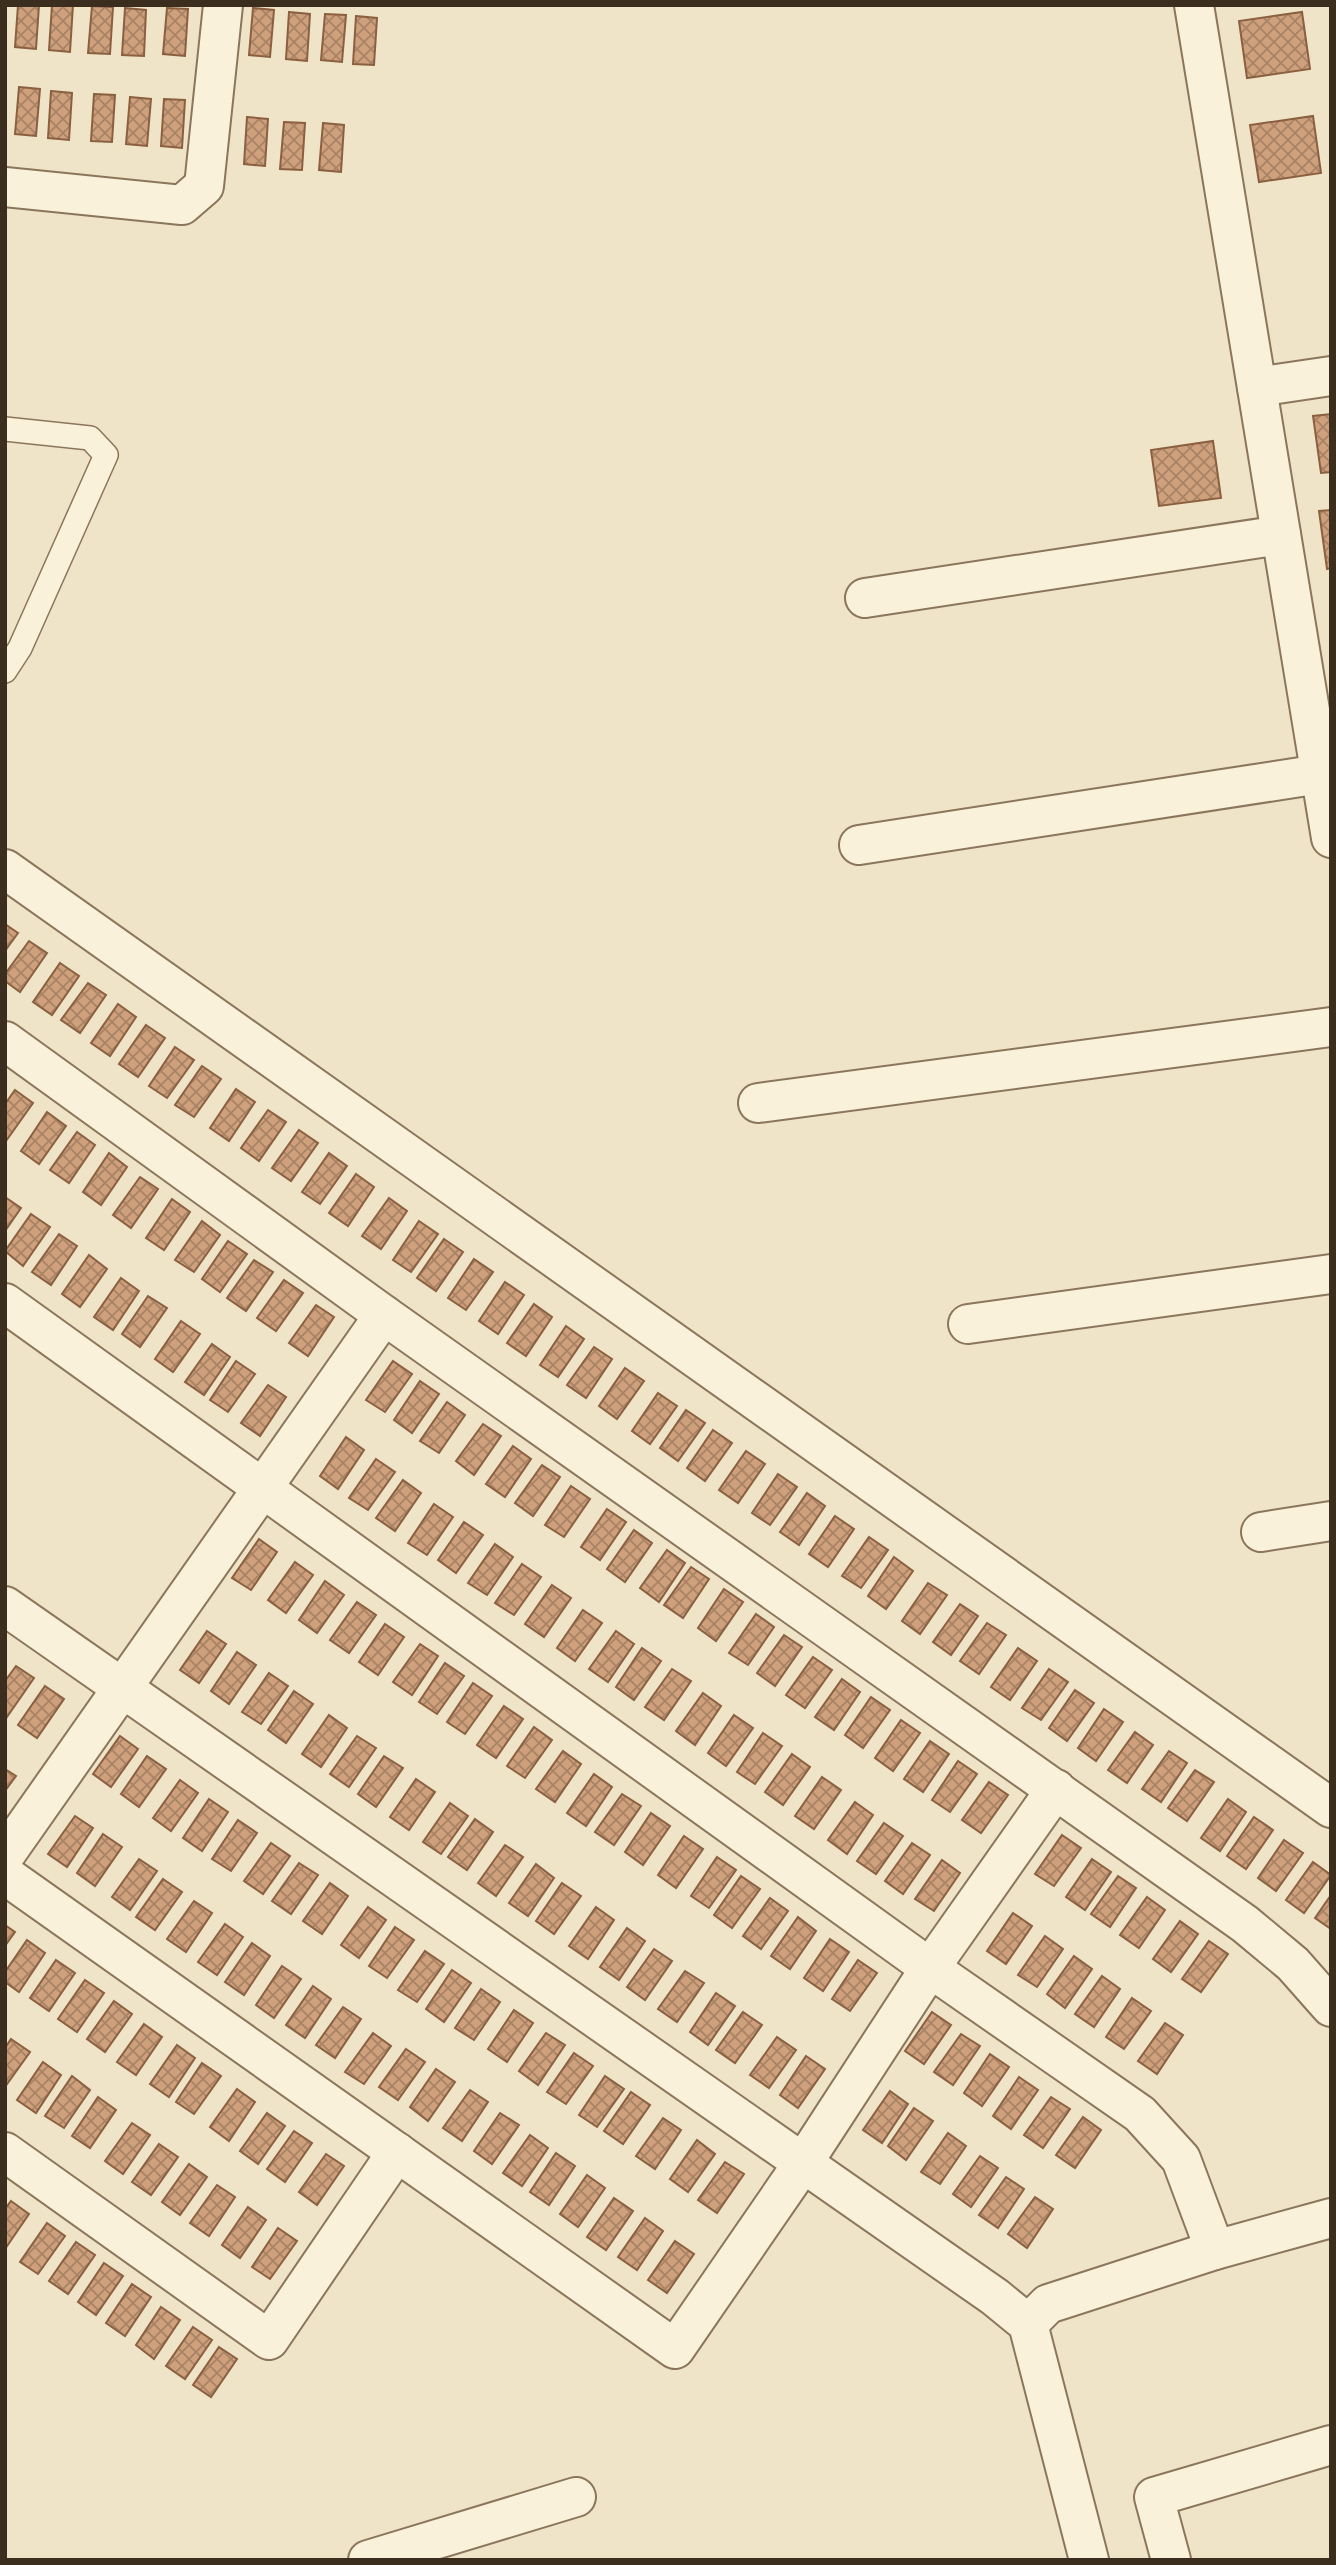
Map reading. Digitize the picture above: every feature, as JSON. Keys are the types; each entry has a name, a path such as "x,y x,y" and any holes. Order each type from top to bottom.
{"street":[{"path":"5,187 182,205 204,186 223,5"},
{"path":"1195,5 1331,838"},
{"path":"1257,387 1331,376"},
{"path":"865,598 1281,535"},
{"path":"859,845 1320,774"},
{"path":"5,869 1331,1808"},
{"path":"758,1103 1331,1027"},
{"path":"5,1041 384,1315 1245,1924 1293,1964 1331,2007"},
{"path":"968,1324 1331,1274"},
{"path":"5,1303 930,1968 1140,2114 1181,2159 1215,2250"},
{"path":"5,1855 384,1315"},
{"path":"1261,1532 1331,1521"},
{"path":"5,1606 995,2297 1028,2324 1089,2560"},
{"path":"5,1875 675,2349 803,2163 930,1968 1056,1789"},
{"path":"5,2152 269,2340 397,2152"},
{"path":"1028,2324 1048,2304 1215,2250 1331,2218"},
{"path":"1171,2560 1154,2497 1331,2445"},
{"path":"368,2560 576,2497"}],"lane":[{"path":"5,429 90,438 106,455 20,648 5,671"}],"building":[{"path":"18,5 39,5 36,49 15,47"},
{"path":"52,5 73,5 70,52 49,50"},
{"path":"92,6 113,7 110,54 88,53"},
{"path":"125,8 146,10 144,56 122,55"},
{"path":"167,8 188,9 185,56 163,54"},
{"path":"253,8 274,10 270,57 249,55"},
{"path":"289,12 310,14 307,61 286,59"},
{"path":"1302,12 1310,69 1247,78 1239,21"},
{"path":"325,14 346,15 342,62 321,60"},
{"path":"356,16 377,18 374,65 353,64"},
{"path":"19,87 40,89 36,136 15,134"},
{"path":"51,91 72,93 69,140 48,138"},
{"path":"94,94 115,95 112,142 91,141"},
{"path":"130,97 151,99 147,146 126,144"},
{"path":"164,99 185,100 182,148 161,146"},
{"path":"1313,116 1321,173 1259,182 1250,125"},
{"path":"247,117 268,119 265,166 244,164"},
{"path":"284,122 305,123 302,170 280,169"},
{"path":"323,123 344,125 341,172 319,170"},
{"path":"1331,414 1331,472 1321,473 1313,416"},
{"path":"1213,441 1221,498 1159,506 1151,450"},
{"path":"1331,510 1331,568 1327,569 1319,511"},
{"path":"5,924 18,933 5,951"},
{"path":"29,941 47,953 20,992 5,981 5,974"},
{"path":"60,963 79,976 52,1015 33,1002"},
{"path":"88,983 106,995 80,1033 61,1020"},
{"path":"118,1004 136,1017 110,1056 91,1043"},
{"path":"146,1025 165,1038 138,1077 119,1064"},
{"path":"175,1047 194,1060 167,1098 149,1086"},
{"path":"202,1066 221,1079 194,1117 175,1105"},
{"path":"236,1089 255,1102 229,1141 210,1128"},
{"path":"15,1090 33,1103 6,1141 5,1104"},
{"path":"268,1110 286,1122 259,1161 241,1148"},
{"path":"47,1112 66,1126 39,1164 21,1151"},
{"path":"299,1130 318,1143 291,1181 272,1168"},
{"path":"77,1132 95,1145 69,1183 50,1170"},
{"path":"109,1153 127,1167 101,1205 83,1192"},
{"path":"329,1153 347,1166 320,1204 302,1192"},
{"path":"356,1174 374,1187 348,1226 329,1213"},
{"path":"140,1177 158,1189 131,1228 113,1215"},
{"path":"5,1197 21,1208 5,1231"},
{"path":"389,1198 407,1211 381,1249 362,1236"},
{"path":"172,1199 190,1212 164,1250 146,1238"},
{"path":"31,1214 50,1227 23,1266 5,1251"},
{"path":"202,1221 220,1235 194,1272 175,1260"},
{"path":"419,1221 438,1234 411,1272 393,1260"},
{"path":"59,1234 77,1246 51,1285 32,1272"},
{"path":"444,1239 463,1252 436,1291 417,1278"},
{"path":"228,1241 247,1254 220,1292 202,1279"},
{"path":"89,1255 107,1269 80,1307 62,1294"},
{"path":"474,1259 493,1272 466,1310 448,1298"},
{"path":"254,1260 273,1272 246,1311 227,1298"},
{"path":"121,1278 139,1291 113,1330 94,1317"},
{"path":"284,1280 303,1293 276,1331 257,1318"},
{"path":"505,1282 524,1295 498,1334 479,1321"},
{"path":"148,1296 167,1308 140,1347 122,1334"},
{"path":"534,1304 552,1317 526,1356 507,1343"},
{"path":"316,1305 334,1317 308,1356 289,1343"},
{"path":"181,1321 200,1334 173,1372 155,1359"},
{"path":"566,1326 584,1339 558,1377 540,1365"},
{"path":"212,1344 230,1357 204,1395 185,1382"},
{"path":"594,1347 612,1359 586,1398 567,1385"},
{"path":"236,1361 255,1374 228,1412 210,1400"},
{"path":"393,1361 412,1374 385,1412 366,1400"},
{"path":"625,1368 644,1381 617,1419 599,1406"},
{"path":"420,1381 439,1394 412,1433 394,1420"},
{"path":"268,1385 286,1397 260,1436 241,1423"},
{"path":"658,1393 677,1406 650,1444 632,1431"},
{"path":"447,1402 465,1415 439,1453 420,1441"},
{"path":"686,1410 705,1423 678,1461 660,1448"},
{"path":"483,1424 501,1436 474,1475 456,1461"},
{"path":"713,1430 732,1443 705,1481 687,1468"},
{"path":"346,1437 364,1450 338,1489 320,1476"},
{"path":"513,1446 531,1459 505,1497 486,1484"},
{"path":"746,1451 765,1464 738,1503 719,1490"},
{"path":"376,1459 395,1472 368,1510 349,1498"},
{"path":"542,1465 560,1477 533,1516 515,1503"},
{"path":"778,1474 797,1487 770,1525 752,1513"},
{"path":"403,1480 421,1493 395,1531 376,1518"},
{"path":"571,1486 590,1499 564,1537 545,1525"},
{"path":"807,1493 825,1506 799,1545 780,1532"},
{"path":"434,1504 453,1517 427,1555 408,1543"},
{"path":"607,1509 626,1522 600,1560 581,1547"},
{"path":"835,1516 854,1529 828,1567 809,1554"},
{"path":"464,1522 483,1535 456,1573 438,1560"},
{"path":"634,1530 652,1543 625,1582 607,1569"},
{"path":"869,1537 888,1550 861,1588 842,1576"},
{"path":"259,1539 277,1552 251,1590 232,1578"},
{"path":"495,1544 513,1557 487,1595 468,1583"},
{"path":"667,1550 685,1563 659,1602 640,1588"},
{"path":"894,1557 913,1571 886,1609 868,1596"},
{"path":"295,1562 313,1575 286,1613 268,1600"},
{"path":"522,1564 541,1577 514,1615 495,1603"},
{"path":"691,1567 709,1579 683,1618 664,1605"},
{"path":"325,1581 344,1595 317,1633 299,1620"},
{"path":"928,1583 947,1595 920,1634 902,1621"},
{"path":"552,1585 571,1598 544,1637 525,1624"},
{"path":"724,1589 743,1602 716,1641 698,1628"},
{"path":"357,1602 376,1615 349,1653 330,1640"},
{"path":"960,1604 978,1616 951,1655 933,1642"},
{"path":"583,1610 602,1623 575,1661 557,1648"},
{"path":"756,1614 774,1627 748,1665 729,1653"},
{"path":"987,1623 1006,1635 979,1674 960,1661"},
{"path":"385,1624 404,1637 378,1675 359,1662"},
{"path":"207,1631 226,1644 199,1683 180,1670"},
{"path":"616,1631 634,1644 608,1682 589,1669"},
{"path":"784,1635 802,1647 775,1686 757,1673"},
{"path":"420,1644 438,1656 412,1695 393,1682"},
{"path":"642,1648 661,1661 634,1700 616,1687"},
{"path":"1018,1648 1037,1661 1010,1700 991,1687"},
{"path":"237,1652 256,1665 229,1704 211,1691"},
{"path":"813,1657 832,1670 805,1708 786,1695"},
{"path":"445,1663 464,1676 437,1714 419,1702"},
{"path":"16,1666 34,1678 7,1717 5,1681"},
{"path":"672,1669 691,1681 664,1720 645,1707"},
{"path":"1049,1669 1068,1682 1041,1720 1022,1708"},
{"path":"269,1673 288,1686 261,1724 242,1712"},
{"path":"842,1679 860,1692 834,1730 815,1717"},
{"path":"473,1683 492,1696 465,1734 447,1722"},
{"path":"45,1686 64,1699 37,1738 18,1725"},
{"path":"1075,1690 1094,1703 1067,1741 1049,1728"},
{"path":"294,1691 313,1704 286,1743 268,1730"},
{"path":"703,1693 721,1706 695,1745 676,1731"},
{"path":"871,1697 890,1710 863,1748 845,1735"},
{"path":"504,1706 523,1719 496,1758 477,1745"},
{"path":"1104,1709 1123,1722 1096,1761 1078,1748"},
{"path":"329,1715 347,1728 321,1767 302,1754"},
{"path":"734,1715 753,1728 726,1766 708,1753"},
{"path":"901,1720 920,1733 893,1771 875,1758"},
{"path":"534,1727 552,1740 525,1778 507,1766"},
{"path":"1135,1732 1153,1745 1127,1783 1108,1770"},
{"path":"763,1733 782,1746 755,1784 737,1772"},
{"path":"120,1736 138,1749 111,1787 93,1774"},
{"path":"357,1736 376,1748 349,1787 330,1774"},
{"path":"930,1741 949,1754 923,1792 904,1779"},
{"path":"563,1751 581,1764 555,1802 536,1789"},
{"path":"1169,1751 1187,1763 1161,1802 1142,1789"},
{"path":"792,1754 810,1767 783,1805 765,1792"},
{"path":"147,1756 166,1769 139,1807 121,1794"},
{"path":"384,1756 403,1768 376,1807 358,1794"},
{"path":"958,1761 977,1774 950,1812 932,1800"},
{"path":"5,1769 16,1776 5,1791"},
{"path":"1195,1770 1214,1782 1187,1821 1168,1808"},
{"path":"594,1774 612,1787 586,1826 567,1813"},
{"path":"822,1777 841,1790 814,1829 795,1816"},
{"path":"416,1779 435,1792 409,1830 390,1817"},
{"path":"180,1780 198,1793 171,1831 153,1818"},
{"path":"989,1782 1008,1795 981,1833 962,1820"},
{"path":"622,1794 641,1806 614,1845 595,1832"},
{"path":"209,1799 228,1812 202,1851 183,1838"},
{"path":"1228,1799 1246,1812 1220,1851 1201,1838"},
{"path":"855,1802 873,1815 847,1854 828,1840"},
{"path":"450,1803 468,1816 441,1854 423,1842"},
{"path":"651,1813 670,1826 643,1865 625,1852"},
{"path":"75,1816 93,1828 67,1867 48,1854"},
{"path":"1254,1817 1273,1830 1246,1869 1227,1856"},
{"path":"475,1819 493,1832 467,1870 448,1857"},
{"path":"238,1820 257,1833 231,1871 212,1859"},
{"path":"884,1823 903,1836 876,1874 857,1861"},
{"path":"103,1834 122,1847 95,1886 77,1873"},
{"path":"1062,1835 1081,1848 1054,1886 1035,1874"},
{"path":"684,1836 703,1849 676,1888 658,1875"},
{"path":"1284,1840 1303,1853 1276,1891 1258,1878"},
{"path":"271,1843 290,1856 263,1894 244,1881"},
{"path":"912,1843 930,1855 903,1894 885,1881"},
{"path":"505,1845 523,1857 496,1896 478,1883"},
{"path":"717,1857 736,1870 709,1908 691,1896"},
{"path":"139,1859 157,1871 130,1910 112,1897"},
{"path":"1092,1859 1111,1872 1085,1910 1066,1897"},
{"path":"942,1860 960,1873 934,1911 915,1899"},
{"path":"1313,1862 1331,1875 1304,1913 1286,1900"},
{"path":"299,1863 318,1875 291,1914 272,1901"},
{"path":"536,1864 554,1878 528,1916 509,1903"},
{"path":"741,1876 760,1889 732,1928 714,1915"},
{"path":"1118,1876 1136,1888 1110,1927 1091,1914"},
{"path":"163,1879 182,1892 155,1930 136,1917"},
{"path":"330,1883 348,1896 322,1934 303,1921"},
{"path":"562,1883 581,1896 554,1934 536,1921"},
{"path":"1331,1895 1331,1929 1315,1918"},
{"path":"1147,1897 1165,1910 1139,1948 1120,1935"},
{"path":"770,1898 788,1911 761,1949 743,1936"},
{"path":"194,1901 212,1913 186,1952 167,1939"},
{"path":"368,1907 386,1920 359,1958 341,1945"},
{"path":"596,1907 614,1920 588,1959 569,1946"},
{"path":"1013,1913 1032,1926 1006,1964 987,1951"},
{"path":"798,1917 816,1931 790,1969 771,1956"},
{"path":"1180,1921 1198,1934 1171,1972 1153,1959"},
{"path":"225,1924 243,1937 217,1975 198,1962"},
{"path":"5,1925 15,1932 5,1946"},
{"path":"395,1927 414,1940 387,1978 369,1966"},
{"path":"627,1928 645,1941 619,1980 600,1967"},
{"path":"1045,1936 1063,1949 1037,1987 1018,1975"},
{"path":"830,1939 849,1952 823,1991 804,1978"},
{"path":"27,1940 45,1953 19,1992 5,1982 5,1972"},
{"path":"1209,1941 1228,1954 1201,1992 1182,1979"},
{"path":"252,1943 270,1956 244,1995 225,1982"},
{"path":"654,1949 672,1961 645,2000 627,1987"},
{"path":"425,1951 444,1964 417,2002 398,1990"},
{"path":"1074,1956 1092,1969 1065,2008 1047,1994"},
{"path":"56,1960 75,1973 49,2011 30,1998"},
{"path":"858,1960 877,1973 850,2011 832,1999"},
{"path":"282,1966 301,1979 274,2018 256,2005"},
{"path":"452,1970 471,1983 444,2022 426,2009"},
{"path":"685,1971 704,1983 677,2022 658,2009"},
{"path":"1102,1976 1120,1989 1094,2027 1075,2014"},
{"path":"85,1980 104,1993 77,2032 58,2019"},
{"path":"313,1986 331,1999 305,2038 286,2025"},
{"path":"481,1989 500,2002 474,2040 455,2028"},
{"path":"716,1993 735,2006 708,2045 690,2032"},
{"path":"1132,1998 1151,2011 1124,2049 1106,2037"},
{"path":"114,2001 132,2014 105,2052 87,2039"},
{"path":"343,2007 361,2019 335,2058 316,2045"},
{"path":"514,2010 533,2023 507,2062 488,2049"},
{"path":"743,2012 762,2025 735,2063 716,2050"},
{"path":"932,2012 951,2025 924,2064 905,2051"},
{"path":"1165,2023 1183,2035 1157,2074 1138,2061"},
{"path":"144,2024 162,2037 136,2075 117,2062"},
{"path":"373,2033 391,2046 364,2084 345,2072"},
{"path":"546,2033 565,2045 538,2085 519,2071"},
{"path":"961,2034 980,2046 953,2085 934,2072"},
{"path":"777,2037 796,2050 769,2088 750,2075"},
{"path":"11,2039 30,2052 5,2087 5,2048"},
{"path":"177,2045 195,2058 169,2097 150,2084"},
{"path":"406,2049 425,2062 398,2100 379,2087"},
{"path":"574,2053 593,2066 566,2104 547,2092"},
{"path":"990,2054 1009,2067 982,2106 964,2093"},
{"path":"806,2056 825,2069 798,2108 780,2095"},
{"path":"43,2062 61,2075 36,2113 17,2100"},
{"path":"202,2063 221,2076 194,2114 176,2102"},
{"path":"436,2069 455,2082 428,2121 410,2107"},
{"path":"72,2076 90,2090 64,2128 45,2116"},
{"path":"605,2076 624,2089 597,2127 579,2115"},
{"path":"1019,2077 1038,2090 1011,2129 993,2116"},
{"path":"237,2089 255,2102 229,2141 210,2127"},
{"path":"470,2090 488,2102 462,2141 443,2128"},
{"path":"890,2091 908,2104 882,2143 863,2130"},
{"path":"631,2092 650,2105 623,2144 604,2131"},
{"path":"98,2097 116,2110 90,2148 72,2136"},
{"path":"1051,2097 1070,2109 1043,2148 1024,2135"},
{"path":"914,2108 933,2121 906,2160 888,2146"},
{"path":"267,2113 285,2126 258,2164 240,2151"},
{"path":"500,2113 519,2125 492,2164 474,2151"},
{"path":"1083,2117 1101,2130 1075,2168 1056,2155"},
{"path":"663,2118 681,2130 655,2169 636,2156"},
{"path":"132,2123 150,2135 123,2174 105,2161"},
{"path":"294,2131 312,2143 285,2182 267,2169"},
{"path":"948,2133 966,2146 940,2184 921,2172"},
{"path":"530,2135 548,2148 522,2186 503,2173"},
{"path":"697,2140 715,2154 688,2192 670,2179"},
{"path":"159,2144 178,2157 151,2195 132,2182"},
{"path":"556,2153 575,2166 549,2205 530,2192"},
{"path":"326,2154 344,2166 317,2205 299,2192"},
{"path":"980,2156 998,2168 971,2207 953,2194"},
{"path":"725,2162 744,2174 717,2213 698,2200"},
{"path":"189,2164 207,2177 180,2215 162,2202"},
{"path":"587,2175 605,2188 578,2227 560,2214"},
{"path":"1006,2177 1024,2189 998,2228 979,2215"},
{"path":"217,2185 235,2197 209,2236 190,2223"},
{"path":"1035,2197 1053,2209 1027,2248 1008,2234"},
{"path":"614,2198 633,2211 606,2250 587,2237"},
{"path":"11,2201 29,2214 5,2249 5,2209"},
{"path":"248,2207 266,2220 240,2258 222,2245"},
{"path":"645,2218 663,2231 637,2270 618,2257"},
{"path":"47,2223 65,2236 38,2274 20,2262"},
{"path":"278,2228 297,2241 270,2279 252,2267"},
{"path":"675,2241 694,2254 667,2293 648,2280"},
{"path":"76,2242 95,2255 68,2294 49,2281"},
{"path":"104,2263 123,2276 96,2315 78,2302"},
{"path":"132,2284 151,2297 125,2336 106,2323"},
{"path":"161,2307 180,2320 154,2359 136,2345"},
{"path":"193,2327 212,2340 185,2379 166,2366"},
{"path":"219,2347 237,2359 211,2397 193,2385"}]}
